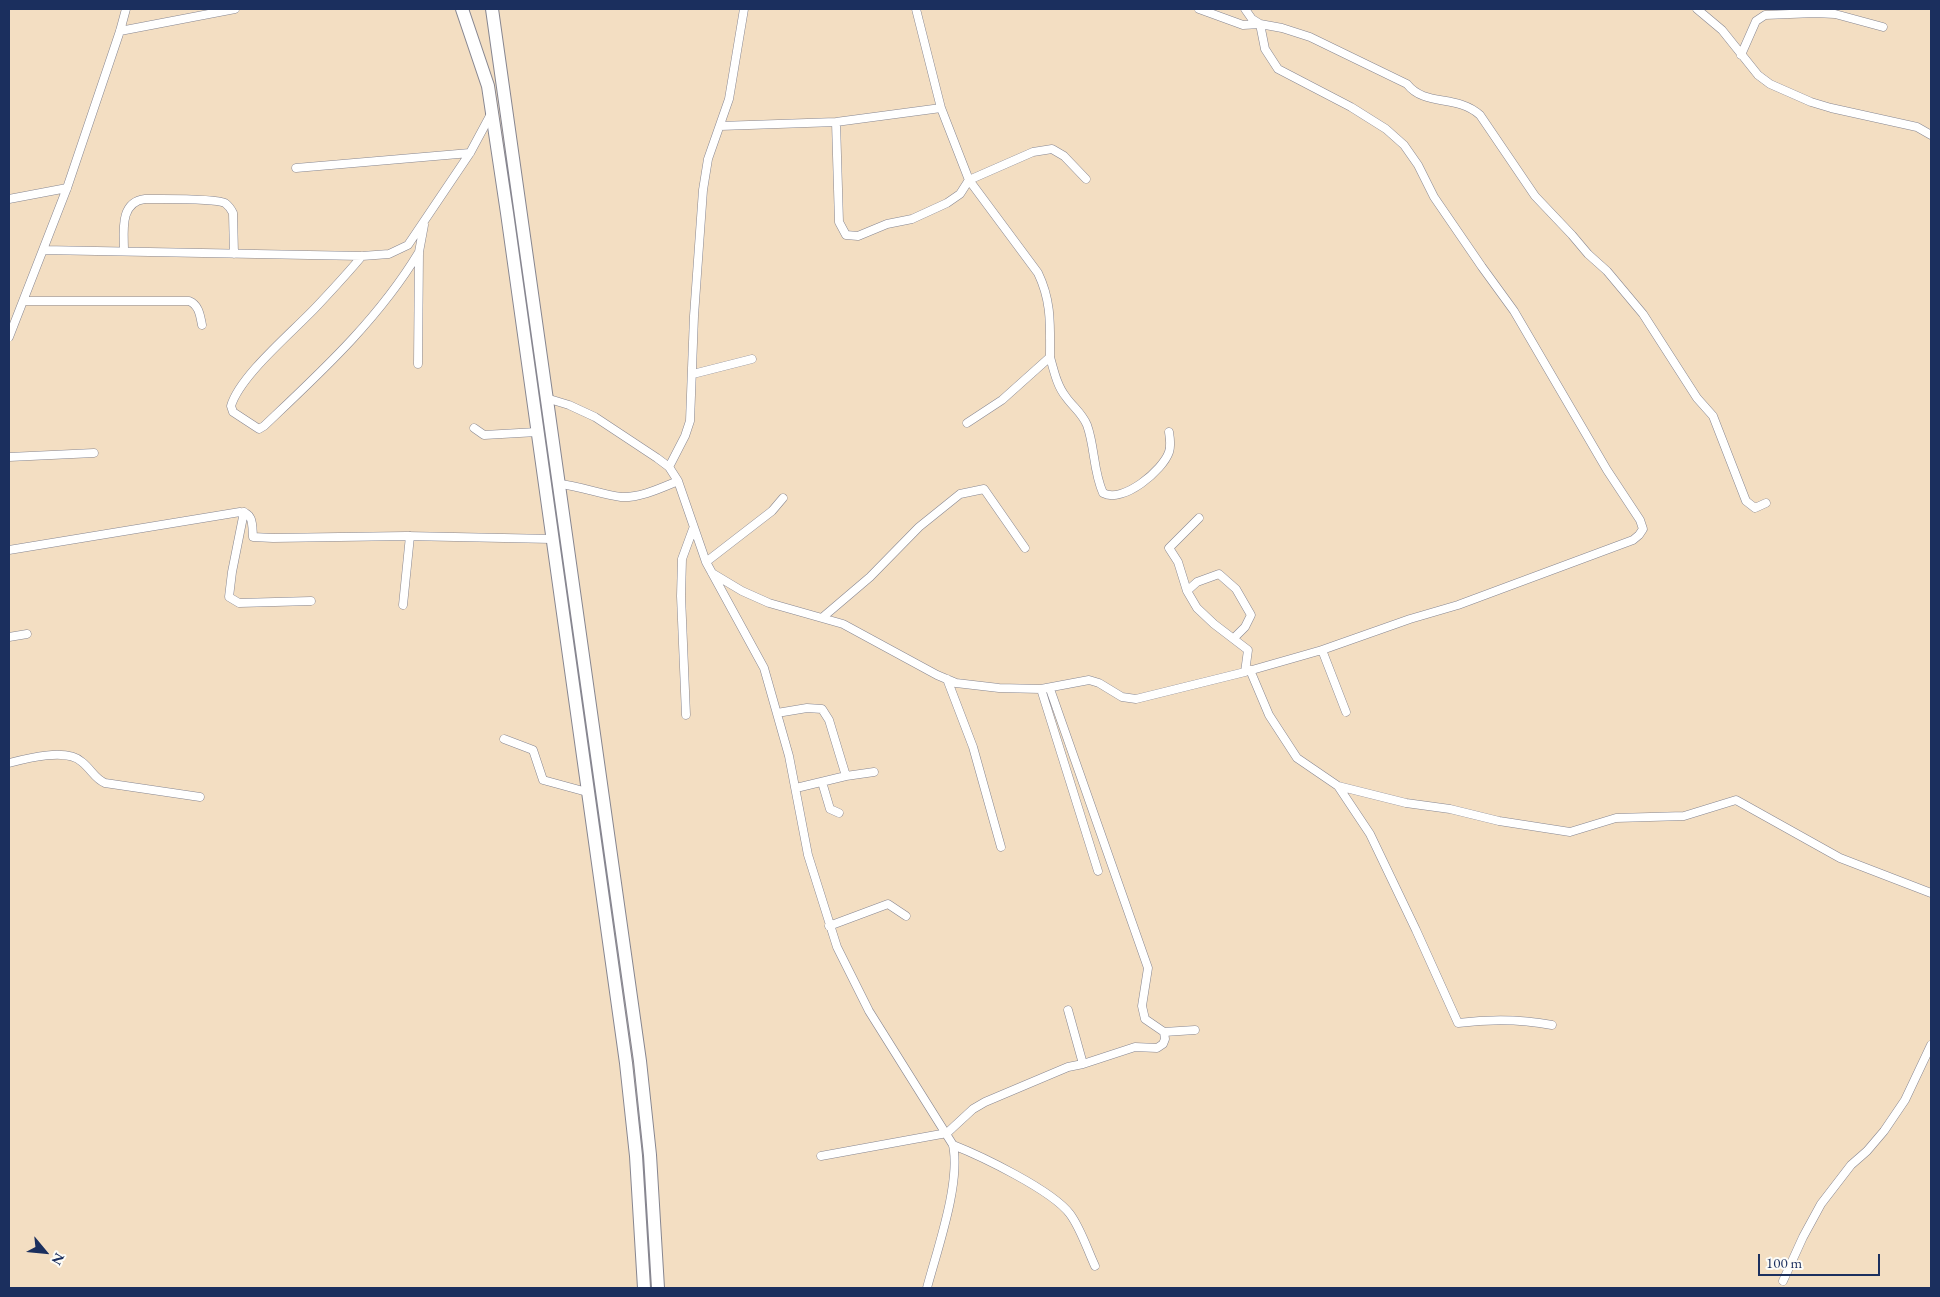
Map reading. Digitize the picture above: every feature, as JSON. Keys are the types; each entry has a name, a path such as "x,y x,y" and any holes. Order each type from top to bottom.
{"highway":[{"path":"462,9 488,86 492,112 626,1063 636,1156 644,1288"},
{"path":"492,9 640,1061 650,1155 658,1288"}],"street":[{"path":"9,337 67,188 126,9"},
{"path":"120,31 234,9"},
{"path":"669,467 685,436 690,421 694,316 703,190 708,159 732,84 744,9"},
{"path":"916,9 941,108 969,180 1027,257 1045,288 1049,304 1050,357 1056,379 1065,396 1082,414 1087,426 1096,474 1103,493 1107,495 1122,494 1134,489 1153,472 1170,450 1169,432"},
{"path":"1199,9 1243,25 1260,24 1282,28 1310,37 1408,84 1414,92 1467,105 1480,115 1535,196 1588,254 1607,271 1643,314 1697,398 1713,416 1746,501 1755,508 1766,503"},
{"path":"1245,9 1252,20 1260,24"},
{"path":"1697,9 1722,30 1758,75 1770,84 1811,102 1917,128 1931,135"},
{"path":"1742,55 1756,21 1765,16 1815,13 1835,14 1883,27"},
{"path":"712,573 742,591 769,603 797,612 824,617 852,628 947,679 976,686 1046,689 1089,680 1099,683 1122,697 1136,699 1322,650 1410,619 1458,605 1633,540 1642,532 1643,524 1607,470 1514,310 1444,213 1404,145 1386,129 1351,107 1278,69 1265,49 1260,24"},
{"path":"720,126 836,122 941,108"},
{"path":"44,250 381,256 397,251 408,244 470,153 492,112"},
{"path":"836,122 839,222 846,234 858,236 887,224 912,219 960,194 969,180 1033,152 1052,149 1064,156 1086,179"},
{"path":"296,168 470,153"},
{"path":"9,199 67,188"},
{"path":"124,251 125,215 134,202 144,199 213,201 226,204 233,213 234,254"},
{"path":"418,364 419,252 424,223"},
{"path":"362,256 318,306 271,352 238,389 231,406 233,412 259,429 264,426 367,324 394,291 419,252"},
{"path":"24,301 189,301 198,307 202,325"},
{"path":"967,423 1002,400 1050,357"},
{"path":"693,374 752,359"},
{"path":"546,398 569,404 595,417 669,467 678,481 693,529 706,562 764,668 796,788 808,855 829,926 847,969 869,1011 953,1146 955,1169 952,1191 927,1288"},
{"path":"474,428 484,435 537,432"},
{"path":"9,456 94,453"},
{"path":"559,484 622,497 650,492 678,481"},
{"path":"824,617 870,576 918,526 960,494 984,489 1025,548"},
{"path":"706,562 772,511 783,498"},
{"path":"244,512 252,520 253,536 273,538 410,536 552,539"},
{"path":"9,550 170,522 244,512"},
{"path":"244,512 232,572 230,597 239,603 311,601"},
{"path":"1199,518 1169,548 1178,562 1187,591 1197,608 1214,624 1248,650 1248,671 1269,715 1297,758 1338,786 1406,803 1450,809 1498,821 1570,832 1616,818 1684,816 1736,800 1840,858 1931,893"},
{"path":"686,715 681,596 682,560 693,529"},
{"path":"403,605 410,536"},
{"path":"1187,591 1197,582 1219,574 1236,589 1251,615 1245,627 1234,638"},
{"path":"9,637 28,634"},
{"path":"1322,650 1346,712"},
{"path":"947,679 973,747 1001,846"},
{"path":"1046,689 1098,871"},
{"path":"821,1156 947,1134 973,1109 984,1102 1068,1067 1135,1047 1157,1048 1163,1044 1166,1038 1164,1032 1145,1019 1142,1006 1148,968 1046,689"},
{"path":"777,713 808,708 822,709 829,720 846,776"},
{"path":"504,739 533,750 543,780 587,792"},
{"path":"9,763 33,758 70,755 81,760 97,779 106,784 200,797"},
{"path":"796,788 846,776 874,772"},
{"path":"822,782 830,809 839,813"},
{"path":"1338,786 1370,834 1458,1023 1499,1020 1552,1025"},
{"path":"829,926 888,904 906,916"},
{"path":"1068,1010 1083,1064"},
{"path":"1164,1032 1195,1030"},
{"path":"1783,1281 1821,1204 1851,1165 1867,1151 1884,1131 1905,1100 1931,1045"},
{"path":"953,1146 970,1152 1055,1199 1071,1215 1095,1266"}]}
